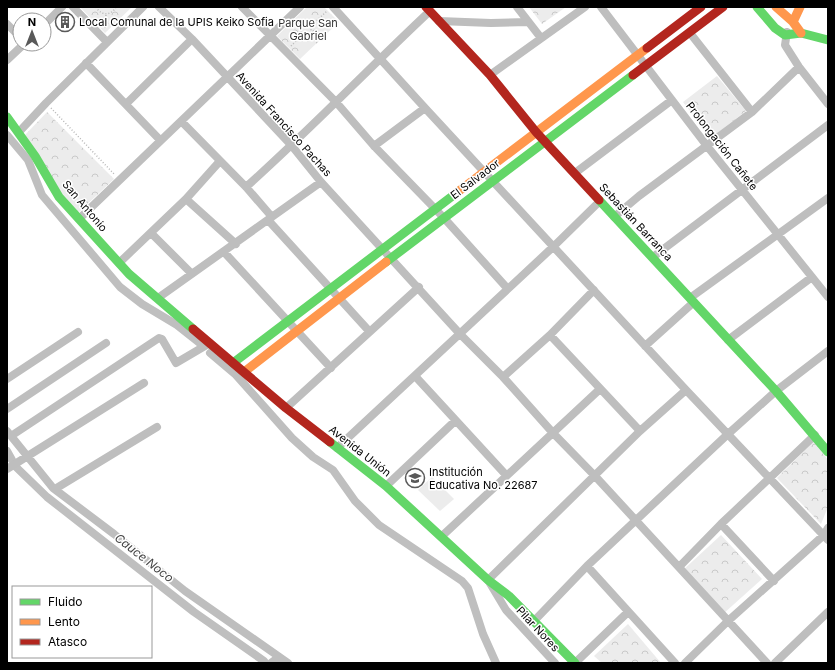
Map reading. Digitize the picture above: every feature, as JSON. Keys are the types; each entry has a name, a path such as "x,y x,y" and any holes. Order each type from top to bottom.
{"street":[{"path":"52,17 62,7"},
{"path":"73,7 107,42"},
{"path":"19,132 46,102 143,7"},
{"name":"Avenida Francisco Pachas","path":"159,7 192,39 292,146 321,182 419,287 460,334 503,377 553,433 595,476 767,663"},
{"path":"242,7 336,102 374,146 444,218 508,288"},
{"path":"79,219 300,7"},
{"path":"517,7 541,38"},
{"path":"490,75 585,7"},
{"name":"Prolongación Cañete","path":"601,7 707,146 828,297"},
{"name":"El Salvador","path":"233,363 383,249 434,208 701,7"},
{"name":"El Salvador","path":"244,372 391,258 690,33 722,7"},
{"path":"757,7 775,28 786,35 801,33 828,40"},
{"path":"776,7 793,22 801,33"},
{"path":"800,7 786,35 785,45 799,67 828,104"},
{"path":"330,9 380,58 424,108 686,390 827,535 728,621 685,663"},
{"path":"246,187 292,146 428,9"},
{"name":"Sebastián Barranca","path":"428,9 490,75 536,132 776,391 828,452"},
{"path":"440,21 491,23 528,22"},
{"path":"690,33 752,112"},
{"path":"126,104 192,39"},
{"path":"7,60 16,52"},
{"path":"86,63 160,140"},
{"path":"614,217 639,196 752,112 799,67"},
{"path":"574,173 672,100"},
{"path":"374,146 424,108"},
{"name":"San Antonio","path":"7,118 19,132 59,197 119,263 158,298"},
{"path":"181,121 246,187 270,219 369,331"},
{"path":"653,257 828,125"},
{"path":"119,263 186,199 220,161"},
{"path":"158,298 236,244 321,182"},
{"path":"186,199 236,244"},
{"path":"337,448 553,247 600,201"},
{"path":"645,346 692,300 778,234 827,202"},
{"path":"151,233 192,274"},
{"path":"224,252 331,368"},
{"path":"728,340 812,278"},
{"path":"286,408 419,287"},
{"path":"503,377 550,335 594,290"},
{"name":"Avenida Unión","path":"158,298 286,408 386,486 488,580 509,596 575,663"},
{"path":"7,379 78,332"},
{"path":"550,335 640,431"},
{"path":"210,343 176,363 162,340 159,338 9,434 55,489 185,591 288,663"},
{"path":"7,409 106,343"},
{"path":"534,621 587,566 728,434 776,391 828,351"},
{"path":"415,376 506,475"},
{"path":"7,469 144,383"},
{"path":"442,536 600,389"},
{"path":"488,580 640,431 686,390"},
{"path":"386,486 455,421"},
{"path":"55,489 157,427"},
{"path":"679,567 769,477 815,435"},
{"path":"721,524 774,581"},
{"path":"587,566 675,663"},
{"name":"Pilar Nores","path":"488,580 506,610 555,663"},
{"path":"575,663 628,612"},
{"path":"775,663 828,612"},
{"path":"271,663 279,657"}],"path":[{"path":"96,7 99,12 106,14 112,12 116,7"},
{"path":"301,27 312,26 330,9"},
{"path":"105,33 106,14"},
{"path":"295,19 301,27 301,36"},
{"path":"311,36 312,26"},
{"path":"288,48 301,36 311,36 317,42"},
{"path":"46,102 120,180"}],"green space":[{"path":"80,7 132,7 105,33"},
{"name":"Parque San Gabriel","path":"307,7 324,7 339,22 300,59 277,36"},
{"path":"529,7 566,7 542,24"},
{"path":"717,76 746,111 711,138 683,102"},
{"path":"47,112 114,179 78,213 61,197 25,135"},
{"path":"814,441 828,460 828,507 821,524 777,478"},
{"path":"432,477 454,499 440,511 418,490"},
{"path":"721,535 762,579 723,614 682,571"},
{"path":"628,624 661,663 602,663 594,656"}],"waterway":[{"path":"7,135 28,160 42,195 120,287 142,304 177,325 201,344"},
{"path":"210,353 236,375 292,438 313,457 333,470 355,501 379,525 462,581 468,588 483,634 496,663"},
{"name":"Cauce Noco","path":"7,451 12,460"},
{"name":"Cauce Noco","path":"16,467 47,497 194,612 264,661"}],"traffic: fast":[{"path":"757,7 775,28 785,35 801,33 828,40"},
{"path":"386,262 633,75"},
{"path":"7,117 35,156 59,197 129,274 193,329"},
{"path":"233,363 459,191"},
{"path":"599,200 776,391 828,452"},
{"path":"330,442 386,486 488,580 509,596 575,663"}],"traffic: slow":[{"path":"776,7 793,22 801,33"},
{"path":"793,22 800,7"},
{"path":"459,191 647,48"},
{"path":"244,372 386,262"}],"traffic: jam":[{"path":"426,7 490,75 536,132 599,200"},
{"path":"647,48 701,7"},
{"path":"633,75 723,7"},
{"path":"193,329 286,408 330,442"}],"place":[{"name":"Local Comunal de la UPIS Keiko Sofia","path":"65,22"},
{"name":"Institución Educativa No. 22687","path":"415,478"}]}
